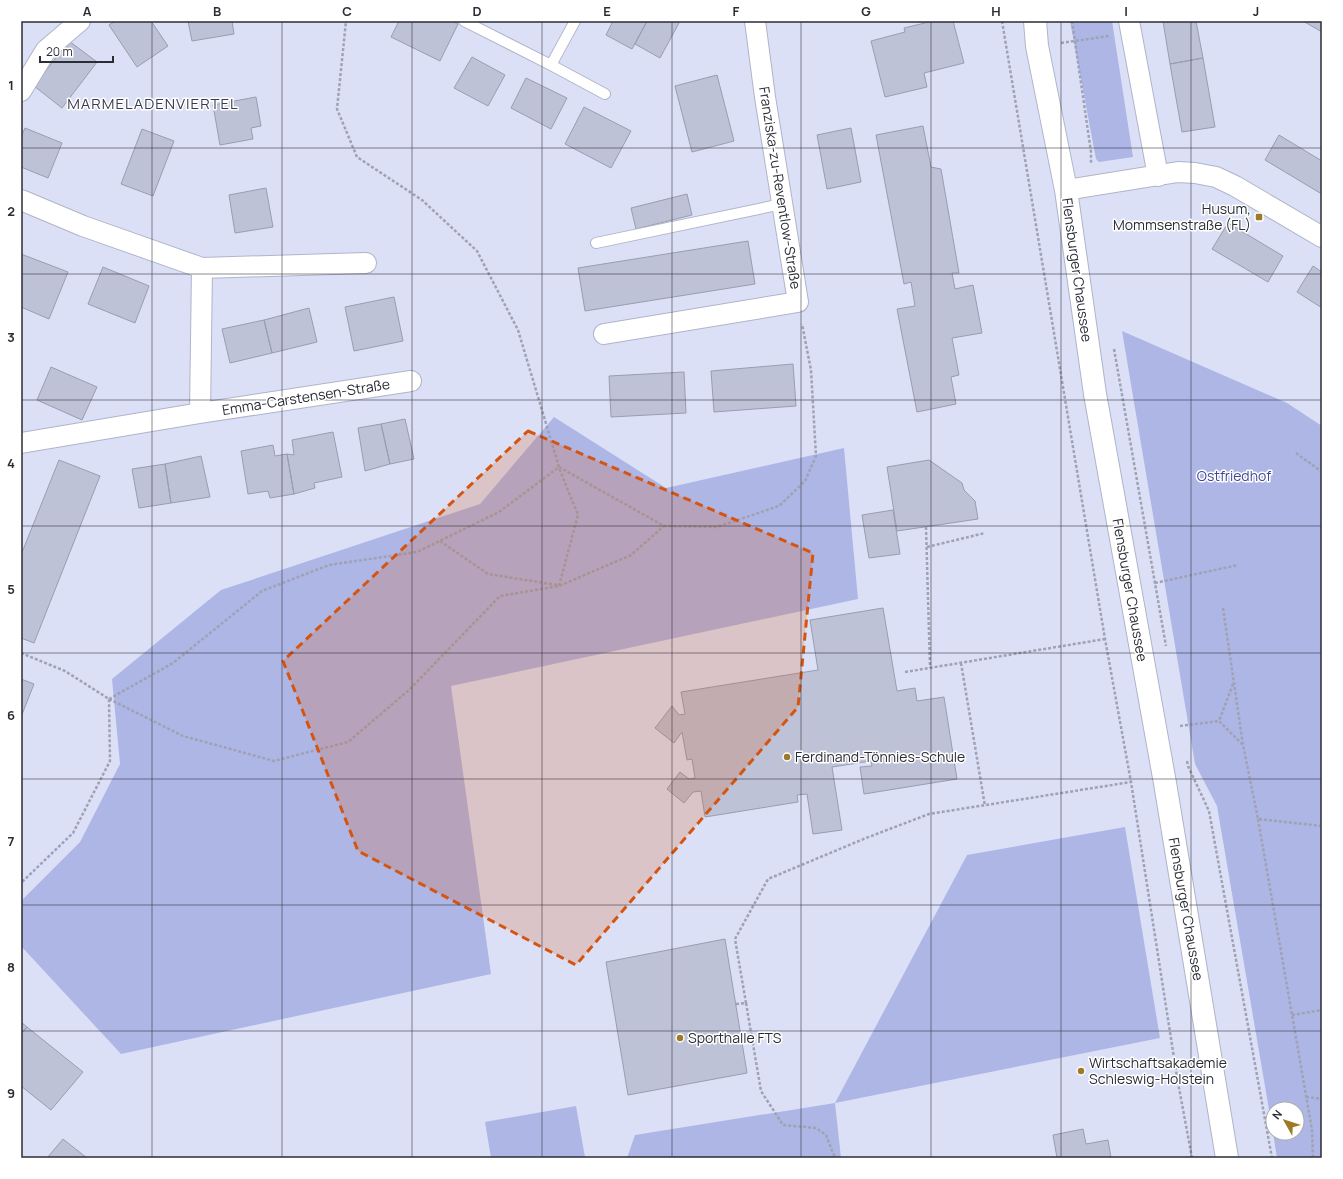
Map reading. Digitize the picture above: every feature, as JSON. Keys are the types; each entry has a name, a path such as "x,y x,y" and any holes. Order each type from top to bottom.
{"main road":[{"name":"Flensburger Chaussee","path":"1035,21 1037,46 1066,190 1095,394 1165,783 1227,1158"}],"street":[{"path":"21,91 46,50 80,21"},
{"name":"Franziska-zu-Reventlow-Straße","path":"604,334 798,302 765,97 755,21"},
{"path":"1130,27 1158,176"},
{"path":"1066,190 1178,172 1195,173 1216,177 1235,186 1322,237"},
{"path":"21,200 83,226 202,268 366,263"},
{"name":"Emma-Carstensen-Straße","path":"200,413 202,268"},
{"name":"Emma-Carstensen-Straße","path":"21,442 411,381"}],"lane":[{"path":"464,21 605,94"},
{"path":"551,65 575,21"},
{"path":"596,243 782,204"}],"path":[{"path":"1002,21 1105,639 1131,782 1177,1077 1192,1158"},
{"path":"1072,21 1091,152 1091,185"},
{"path":"1007,49 1075,41 1130,27"},
{"path":"559,586 578,515 559,467 664,526 717,527 779,506 805,481 816,456 811,370 798,302"},
{"path":"1113,344 1167,651"},
{"path":"1296,453 1322,472"},
{"path":"21,653 65,671 109,699 183,736 274,761 348,742 409,690 500,596 559,586 631,555 664,526"},
{"path":"926,527 930,668"},
{"path":"927,547 986,533"},
{"path":"440,541 488,574 559,586"},
{"path":"1155,583 1167,582 1238,565"},
{"path":"1223,608 1243,745 1258,819 1312,1130 1313,1158"},
{"path":"905,672 1105,639"},
{"path":"961,663 985,806"},
{"path":"1219,721 1234,683"},
{"path":"21,883 73,833 110,761 109,699"},
{"path":"1179,719 1182,733"},
{"path":"1180,726 1219,721"},
{"path":"1219,721 1243,745"},
{"path":"1187,760 1188,766 1209,811 1272,1158"},
{"path":"835,1158 826,1135 816,1128 783,1125 761,1091 735,939 768,878 929,814 1131,782"},
{"path":"1258,819 1322,826"},
{"path":"736,1004 746,1003"},
{"path":"1292,1015 1322,1010"},
{"path":"1306,1097 1322,1099"}],"highlighted area":[{"path":"528,431 813,553 798,707 576,965 358,851 283,661"}],"green space":[{"path":"1070,21 1112,21 1133,157 1099,162 1096,159"},
{"name":"Ostfriedhof","path":"1122,331 1287,403 1322,426 1322,1158 1277,1158 1274,1141 1305,1141 1305,1101 1267,1101 1217,806 1195,764"},
{"path":"554,417 666,488 844,448 858,599 451,686 491,974 121,1054 21,946 21,901 80,842 120,764 112,679 221,590 480,504"},
{"path":"1125,827 1160,1038 835,1103 967,855"},
{"path":"835,1103 841,1158 627,1158 635,1135"},
{"path":"576,1106 585,1157 491,1158 485,1122"}],"building":[{"path":"115,21 151,21 168,46 137,67 109,25"},
{"path":"188,21 232,21 234,34 192,41"},
{"path":"399,21 452,21 458,24 440,61 391,37"},
{"path":"613,21 647,21 632,49 606,35"},
{"path":"647,21 676,21 679,23 660,58 635,44"},
{"path":"933,21 953,21 964,63 924,73 927,87 885,97 871,41 905,32 904,28"},
{"path":"1163,21 1196,21 1203,58 1170,64"},
{"path":"1303,21 1322,21 1322,32"},
{"path":"69,41 97,62 62,108 34,86"},
{"path":"472,57 505,75 488,106 454,88"},
{"path":"1203,58 1215,127 1182,132 1170,64"},
{"path":"717,75 734,141 692,152 675,86"},
{"path":"526,78 567,98 551,129 511,108"},
{"path":"256,97 261,126 251,128 253,139 220,145 213,105"},
{"path":"584,107 631,131 611,168 565,144"},
{"path":"923,126 931,167 941,169 959,273 952,273 955,289 973,285 982,333 952,338 959,375 951,377 956,404 917,412 897,309 915,306 911,282 904,284 876,135"},
{"path":"25,128 62,143 48,178 21,167 21,137"},
{"path":"851,128 861,182 827,189 817,135"},
{"path":"142,129 174,141 153,196 121,184"},
{"path":"1279,135 1322,161 1322,190 1320,193 1265,160"},
{"path":"266,188 273,227 235,233 229,195"},
{"path":"687,194 692,215 636,229 631,208"},
{"path":"1228,223 1283,256 1268,282 1212,249"},
{"path":"748,241 755,284 585,311 578,268"},
{"path":"21,254 68,272 49,319 21,307"},
{"path":"1313,266 1322,272 1322,308 1297,292"},
{"path":"103,267 149,286 135,323 88,304"},
{"path":"394,297 403,341 354,351 345,307"},
{"path":"309,308 317,342 272,353 264,320"},
{"path":"264,320 272,353 230,363 222,329"},
{"path":"793,364 796,406 714,412 711,371"},
{"path":"51,367 97,387 82,420 37,400"},
{"path":"684,372 686,413 611,417 609,376"},
{"path":"405,419 414,459 390,464 381,424"},
{"path":"381,424 390,464 365,471 358,428"},
{"path":"333,432 342,477 314,483 315,488 294,494 287,454 294,455 292,440"},
{"path":"273,445 275,456 287,454 294,494 270,498 268,491 248,494 241,451"},
{"path":"201,456 210,497 171,503 165,464"},
{"path":"59,460 100,476 34,643 21,638 21,555"},
{"path":"929,460 962,483 964,490 975,501 978,519 897,531 887,467"},
{"path":"165,464 171,503 139,508 132,469"},
{"path":"893,510 900,554 869,558 862,515"},
{"path":"883,608 897,691 915,688 917,701 944,697 957,779 864,794 860,767 872,766 871,761 832,767 842,830 813,834 807,794 797,795 798,802 705,817 701,791 693,792 684,803 667,789 680,772 689,779 695,778 692,759 687,760 682,732 674,743 655,728 672,706 679,715 685,714 681,692 818,670 810,620"},
{"path":"21,679 34,684 21,717"},
{"name":"Sporthalle FTS","path":"725,939 747,1073 628,1095 606,962"},
{"path":"21,1022 27,1027 21,1034"},
{"path":"27,1027 83,1072 51,1110 21,1086 21,1034"},
{"path":"1083,1129 1086,1144 1108,1140 1111,1158 1057,1158 1053,1135"},
{"path":"63,1139 87,1158 47,1158"}],"place":[{"name":"Husum, Mommsenstraße (FL)","path":"1259,217"},
{"name":"Ferdinand-Tönnies-Schule","path":"787,757"},
{"name":"Sporthalle FTS","path":"680,1038"},
{"name":"Wirtschaftsakademie Schleswig-Holstein","path":"1081,1071"}],"district":[{"name":"MARMELADENVIERTEL","path":"153,104"}]}
